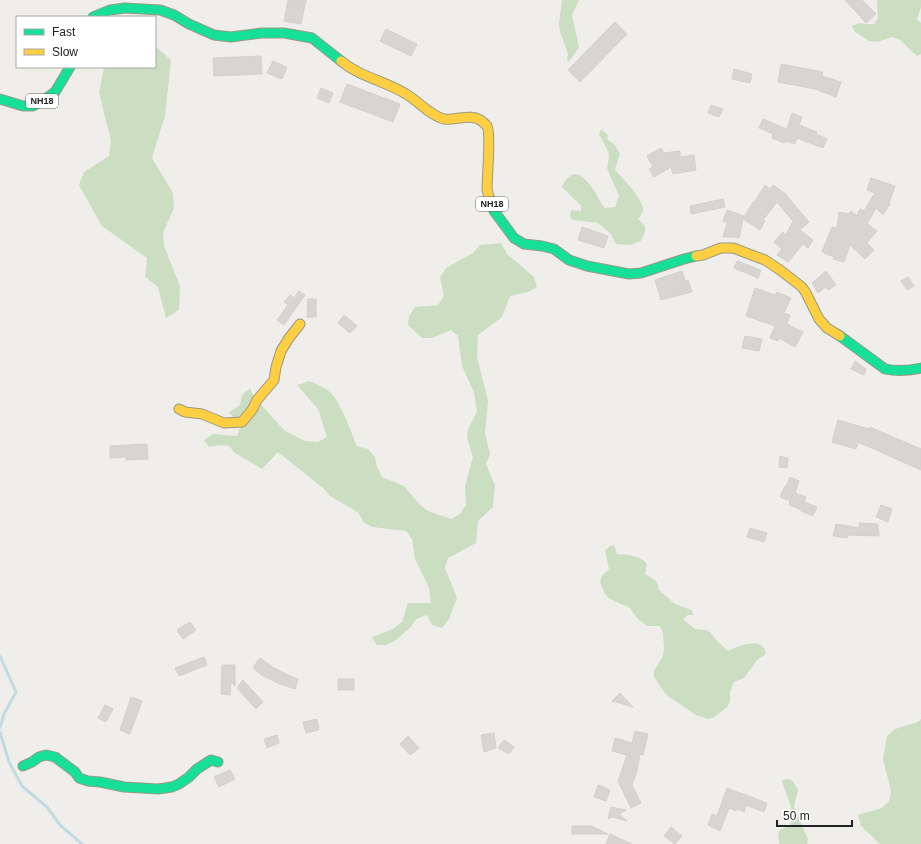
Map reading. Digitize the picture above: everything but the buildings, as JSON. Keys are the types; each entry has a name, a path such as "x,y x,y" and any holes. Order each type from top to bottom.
{"main road":[{"name":"NH18","path":"95,16 110,10 125,8 160,10 174,15 189,24 214,35 231,37 262,33 276,33 312,38 348,67 406,94 435,115 445,119 467,117 480,119 487,126 489,135 487,190 494,211 514,238 524,244 554,249 569,260 587,266 628,274 641,273 684,259 703,255 721,248 733,248 764,260 797,283 802,287 819,319 827,328 839,334 885,369 906,371 921,368"},
{"name":"NH18","path":"0,99 23,106 33,106 55,92 69,68"},
{"path":"179,409 185,412 209,416 224,423 242,422 252,410 257,400 274,380 281,351 300,324"},
{"path":"23,766 39,757 46,755 55,757 74,772 79,778 88,781 124,787 158,789 172,787 179,784 211,760 218,762"}],"green space":[{"path":"562,0 579,0 572,15 579,47 569,62 567,60 568,54 560,32 559,23"},
{"path":"877,0 921,0 921,7 917,19 921,23 921,54 917,56 900,40 892,37 878,42 869,41 855,32 852,26 859,23 874,24 878,18"},
{"path":"156,47 171,60 165,116 152,158 173,193 174,208 163,233 164,246 180,286 179,310 166,318 158,287 145,277 147,258 102,226 79,185 84,172 109,156 111,141 99,93 104,68 156,68"},
{"path":"601,129 608,135 607,139 615,145 620,154 615,170 637,195 643,207 643,211 638,219 645,226 645,232 641,241 630,245 616,244 611,234 598,223 573,220 570,216 571,210 581,211 581,206 562,187 566,180 572,175 579,175 591,186 605,208 615,207 619,196 607,168 609,157 608,151 599,134"},
{"path":"501,243 507,254 534,277 537,287 528,292 510,296 502,317 478,335 477,357 488,401 485,433 490,454 486,464 495,485 493,507 478,521 476,543 448,558 445,568 457,598 449,619 442,628 432,625 427,615 416,619 411,627 396,640 386,645 377,645 372,637 393,629 402,622 408,603 431,603 429,588 415,559 412,539 406,531 372,527 363,522 359,513 330,496 324,489 278,452 262,469 235,453 229,446 219,445 209,447 204,440 213,434 237,436 241,426 229,412 240,405 242,395 250,388 254,397 285,431 305,441 318,442 327,437 318,409 297,385 309,381 326,389 335,398 346,418 357,446 368,449 375,457 377,467 382,477 404,486 419,504 428,511 451,519 460,514 466,505 465,486 473,457 467,438 468,429 477,412 474,392 462,366 458,336 451,330 432,338 422,338 408,325 409,316 415,307 438,305 444,296 440,277 446,268 473,253 480,245"},
{"path":"614,545 617,554 634,556 644,561 647,564 645,574 655,580 659,590 675,604 692,610 693,615 688,615 683,619 695,629 710,632 728,651 744,645 756,643 764,648 766,654 757,660 744,678 734,682 730,692 730,702 727,707 713,718 708,719 696,715 669,697 654,677 654,671 663,656 664,650 663,633 660,626 647,626 637,618 630,608 610,599 605,594 600,582 602,576 609,569 605,550"},
{"path":"921,719 921,844 880,844 861,826 858,815 882,808 889,801 891,791 883,759 887,736 895,729 918,722"},
{"path":"782,780 792,780 798,790 794,806 806,834 808,840 807,844 779,844 778,835 780,830 790,825 792,819 790,802"}],"waterway":[{"path":"0,656 16,692 4,714 0,728"},
{"path":"0,732 9,762 22,786 47,807 60,825 82,844"}],"traffic: fast":[{"path":"95,16 110,10 125,8 160,10 174,15 189,24 214,35 231,37 262,33 284,33 312,38 341,61"},
{"path":"0,99 23,106 33,106 55,92 69,68"},
{"path":"489,197 494,211 514,238 524,244 554,249 569,260 587,266 629,274 641,273 696,256"},
{"path":"840,336 885,369 903,371 921,368"},
{"path":"23,766 39,757 46,755 55,757 75,772 79,778 88,781 124,787 158,789 172,787 179,784 211,760 218,762"}],"traffic: slow":[{"path":"341,61 356,71 406,94 429,112 439,117 444,119 469,117 483,122 487,126 488,130 489,146 487,190 489,197"},
{"path":"696,256 721,248 733,248 765,260 802,287 819,319 827,328 840,336"},
{"path":"179,409 185,412 202,414 224,423 242,422 252,410 257,400 274,380 281,351 300,324"}]}
